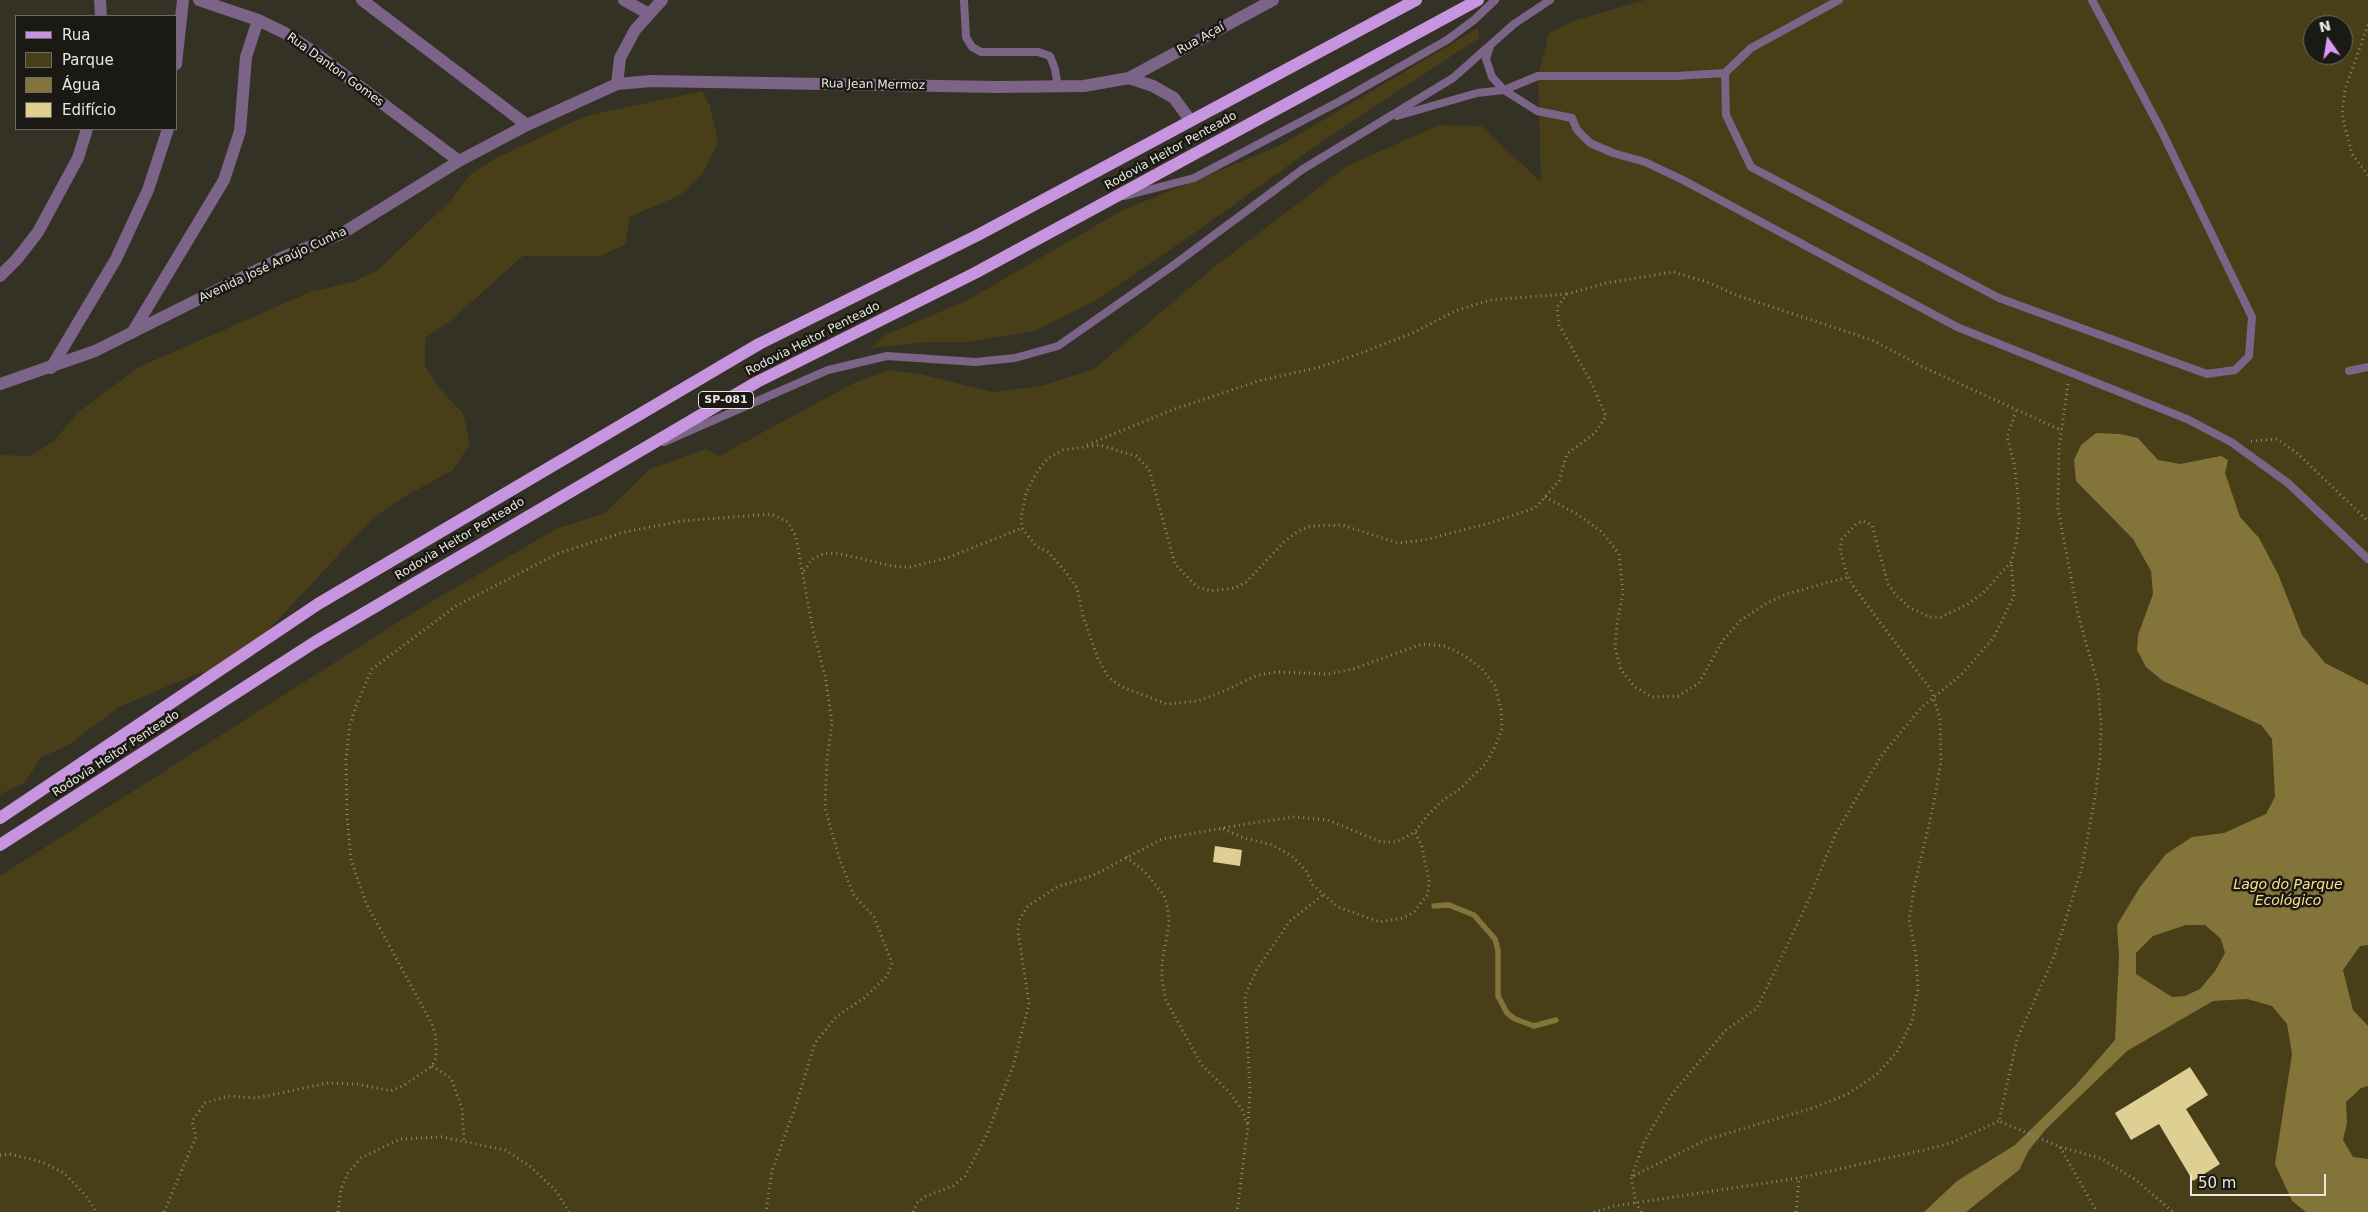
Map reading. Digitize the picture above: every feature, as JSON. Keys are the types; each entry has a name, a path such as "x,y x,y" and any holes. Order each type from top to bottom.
{"main road":[{"name":"Rodovia Heitor Penteado","path":"0,818 318,604 760,344 978,235 1416,0"},
{"name":"Rodovia Heitor Penteado","path":"0,845 315,642 756,382 975,273 1478,0"}],"street":[{"path":"100,0 101,15"},
{"path":"178,46 183,0"},
{"name":"Rua Danton Gomes","path":"199,0 258,20 285,33 314,52 459,162"},
{"path":"362,0 527,125"},
{"path":"624,0 649,14"},
{"path":"617,84 620,58 635,30 662,0"},
{"name":"Rua Açaí","path":"1129,78 1273,0"},
{"path":"132,333 224,180 240,131 246,57 258,20"},
{"path":"1129,78 1153,86 1174,98 1190,120"},
{"name":"Rua Jean Mermoz","path":"617,84 651,81 1058,87 1084,86 1129,78"},
{"name":"Avenida José Araújo Cunha","path":"0,384 51,368 132,333 283,257 341,234 459,162 527,125 617,84"},
{"path":"0,276 17,259 38,232 78,158 87,130"},
{"path":"51,368 116,259 148,190 168,130"}],"lane":[{"path":"964,0 966,37 972,47 982,52 1038,52 1050,56 1055,69 1058,87"},
{"path":"1116,198 1194,178 1340,101 1447,40 1474,20 1495,0"},
{"path":"617,464 828,370 887,356 975,362 1015,358 1058,346 1171,267 1303,169 1453,78 1514,24 1550,0"},
{"path":"1387,119 1477,93 1504,90 1538,76 1676,76 1725,73 1751,48 1839,0"},
{"path":"1725,73 1726,115 1751,167 2000,298 2207,374 2234,370 2249,356 2252,317 2161,130 2092,0"},
{"path":"1490,46 1486,59 1492,77 1504,90 1537,111 1572,118 1577,130 1590,143 1613,153 1646,162 1683,180 1957,328 2187,419 2230,442 2288,483 2368,559"},
{"path":"2349,371 2368,368"}],"path":[{"path":"2368,25 2345,89 2342,115 2352,154 2368,175"},
{"path":"1082,447 1172,410 1258,381 1320,367 1361,353 1415,332 1455,311 1490,300 1567,294 1606,283 1673,272 1707,282 1736,295 1872,340 2016,411 2061,430"},
{"path":"913,1212 917,1203 926,1196 954,1186 965,1176 987,1134 1013,1066 1029,1004 1018,931 1019,920 1028,906 1057,887 1094,875 1162,839 1222,828 1294,817 1328,820 1381,842 1396,842 1415,832 1427,816 1461,788 1486,763 1502,729 1501,710 1495,686 1482,669 1465,656 1445,646 1422,644 1353,669 1328,674 1277,672 1258,675 1198,701 1167,704 1135,694 1109,678 1090,640 1076,588 1048,552 1036,546 1022,528 1021,518 1026,493 1038,470 1048,458 1063,450 1082,447 1099,445 1136,456 1149,469 1175,564 1197,587 1211,591 1235,588 1246,582 1284,542 1298,531 1311,526 1342,525 1398,543 1424,540 1490,523 1535,508 1559,481 1567,454 1594,433 1606,416 1591,382 1559,325 1557,306 1567,294"},
{"path":"1999,1120 2017,1039 2054,956 2082,867 2095,798 2100,758 2101,723 2098,685 2078,614 2058,509 2061,430 2070,372"},
{"path":"1641,1212 1636,1203 1631,1177 1644,1142 1672,1094 1726,1030 1758,1008 1806,906 1836,834 1882,754 1921,708 1963,673 1994,637 2014,596 2011,562 2019,522 2014,463 2007,436 2016,411"},
{"path":"2230,442 2277,439 2297,453 2368,521"},
{"path":"1545,497 1577,514 1602,532 1619,554 1623,593 1617,623 1616,648 1621,670 1635,687 1652,697 1678,696 1699,683 1724,640 1741,620 1767,603 1787,594 1848,577"},
{"path":"164,1212 196,1137 192,1121 205,1103 228,1096 256,1098 328,1083 358,1084 390,1091 404,1086 432,1066 436,1058 437,1049 432,1024 366,903 351,860 346,759 350,725 355,708 372,669 456,606 559,553 625,532 682,521 771,514 788,522 796,537 804,571 813,631 825,675 832,724 827,760 825,808 839,857 854,894 874,916 888,947 892,963 887,976 864,998 836,1017 815,1042 796,1105 772,1171 766,1212"},
{"path":"1631,1177 1708,1139 1813,1108 1848,1094 1876,1076 1897,1052 1912,1021 1918,988 1916,955 1909,920 1941,761 1940,719 1931,690 1848,577 1840,550 1842,539 1856,524 1863,521 1872,524 1888,584 1910,608 1930,617 1949,614 1968,604 1983,593 2011,562"},
{"path":"804,571 812,559 825,553 840,554 892,566 910,567 947,558 1022,528"},
{"path":"1222,828 1244,838 1273,845 1293,857 1306,871 1313,885 1338,906 1380,922 1403,918 1414,912 1428,894 1429,880 1422,847 1415,832"},
{"path":"1126,857 1144,871 1164,895 1169,925 1162,962 1162,982 1166,1000 1201,1064 1230,1094 1242,1110 1248,1126"},
{"path":"1237,1212 1248,1126 1250,1092 1245,996 1257,969 1290,921 1323,895"},
{"path":"432,1066 451,1078 462,1108 464,1141"},
{"path":"1594,1212 1636,1203 1799,1178 1951,1143 1999,1120 2060,1147 2102,1159 2136,1180 2173,1212"},
{"path":"338,1212 341,1190 348,1173 361,1158 379,1148 400,1140 442,1137 505,1150 530,1166 556,1190 569,1212"},
{"path":"2060,1147 2097,1212"},
{"path":"0,1155 10,1154 42,1162 64,1173 86,1196 96,1212"},
{"path":"1796,1212 1799,1178"}],"green space":[{"path":"1645,0 2368,0 2368,1212 0,1212 0,876 417,610 556,529 605,513 650,469 706,449 719,456 854,383 889,370 920,374 992,392 1041,386 1094,369 1213,268 1347,166 1439,125 1481,126 1541,182 1538,76 1549,33 1576,20"},
{"path":"1478,28 1479,38 1324,140 1196,232 1095,301 1035,331 968,342 925,342 870,348 887,334 966,301 1121,211 1281,145"},
{"path":"702,91 710,106 718,142 703,173 680,195 630,217 625,245 600,256 523,256 449,322 425,338 425,366 441,390 463,413 470,444 453,470 404,497 380,513 357,535 236,665 194,675 119,707 67,746 41,757 25,783 0,794 0,455 31,456 55,440 77,413 139,367 310,292 352,282 377,271 450,201 471,174 496,158 586,116"}],"water":[{"name":"Lago do Parque Ecológico","path":"2096,433 2120,434 2138,438 2158,460 2180,464 2221,456 2228,460 2225,473 2240,517 2259,538 2278,574 2302,635 2325,663 2368,685 2368,945 2360,946 2343,970 2353,1010 2368,1026 2368,1086 2361,1088 2346,1102 2347,1123 2343,1140 2353,1157 2368,1159 2368,1212 2306,1212 2292,1201 2275,1164 2292,1054 2287,1024 2272,1006 2247,999 2213,1001 2127,1051 2046,1129 2029,1150 2019,1170 1966,1212 1924,1212 1957,1181 2015,1145 2075,1086 2115,1040 2119,957 2117,925 2140,887 2166,854 2192,837 2224,833 2266,814 2275,797 2272,739 2261,725 2163,681 2146,667 2137,650 2138,635 2153,594 2151,571 2133,539 2076,481 2074,460 2081,445","holes":["2186,925 2205,925 2221,939 2225,953 2215,971 2200,989 2185,996 2172,997 2136,974 2136,953 2153,936"]}],"building":[{"path":"1215,846 1242,850 1240,866 1213,862"},
{"path":"2190,1067 2208,1095 2186,1109 2220,1164 2193,1181 2159,1124 2131,1140 2115,1113"}],"waterway":[{"path":"1434,906 1449,905 1474,915 1495,939 1498,950 1498,996 1507,1013 1515,1019 1534,1026 1556,1020"}]}
